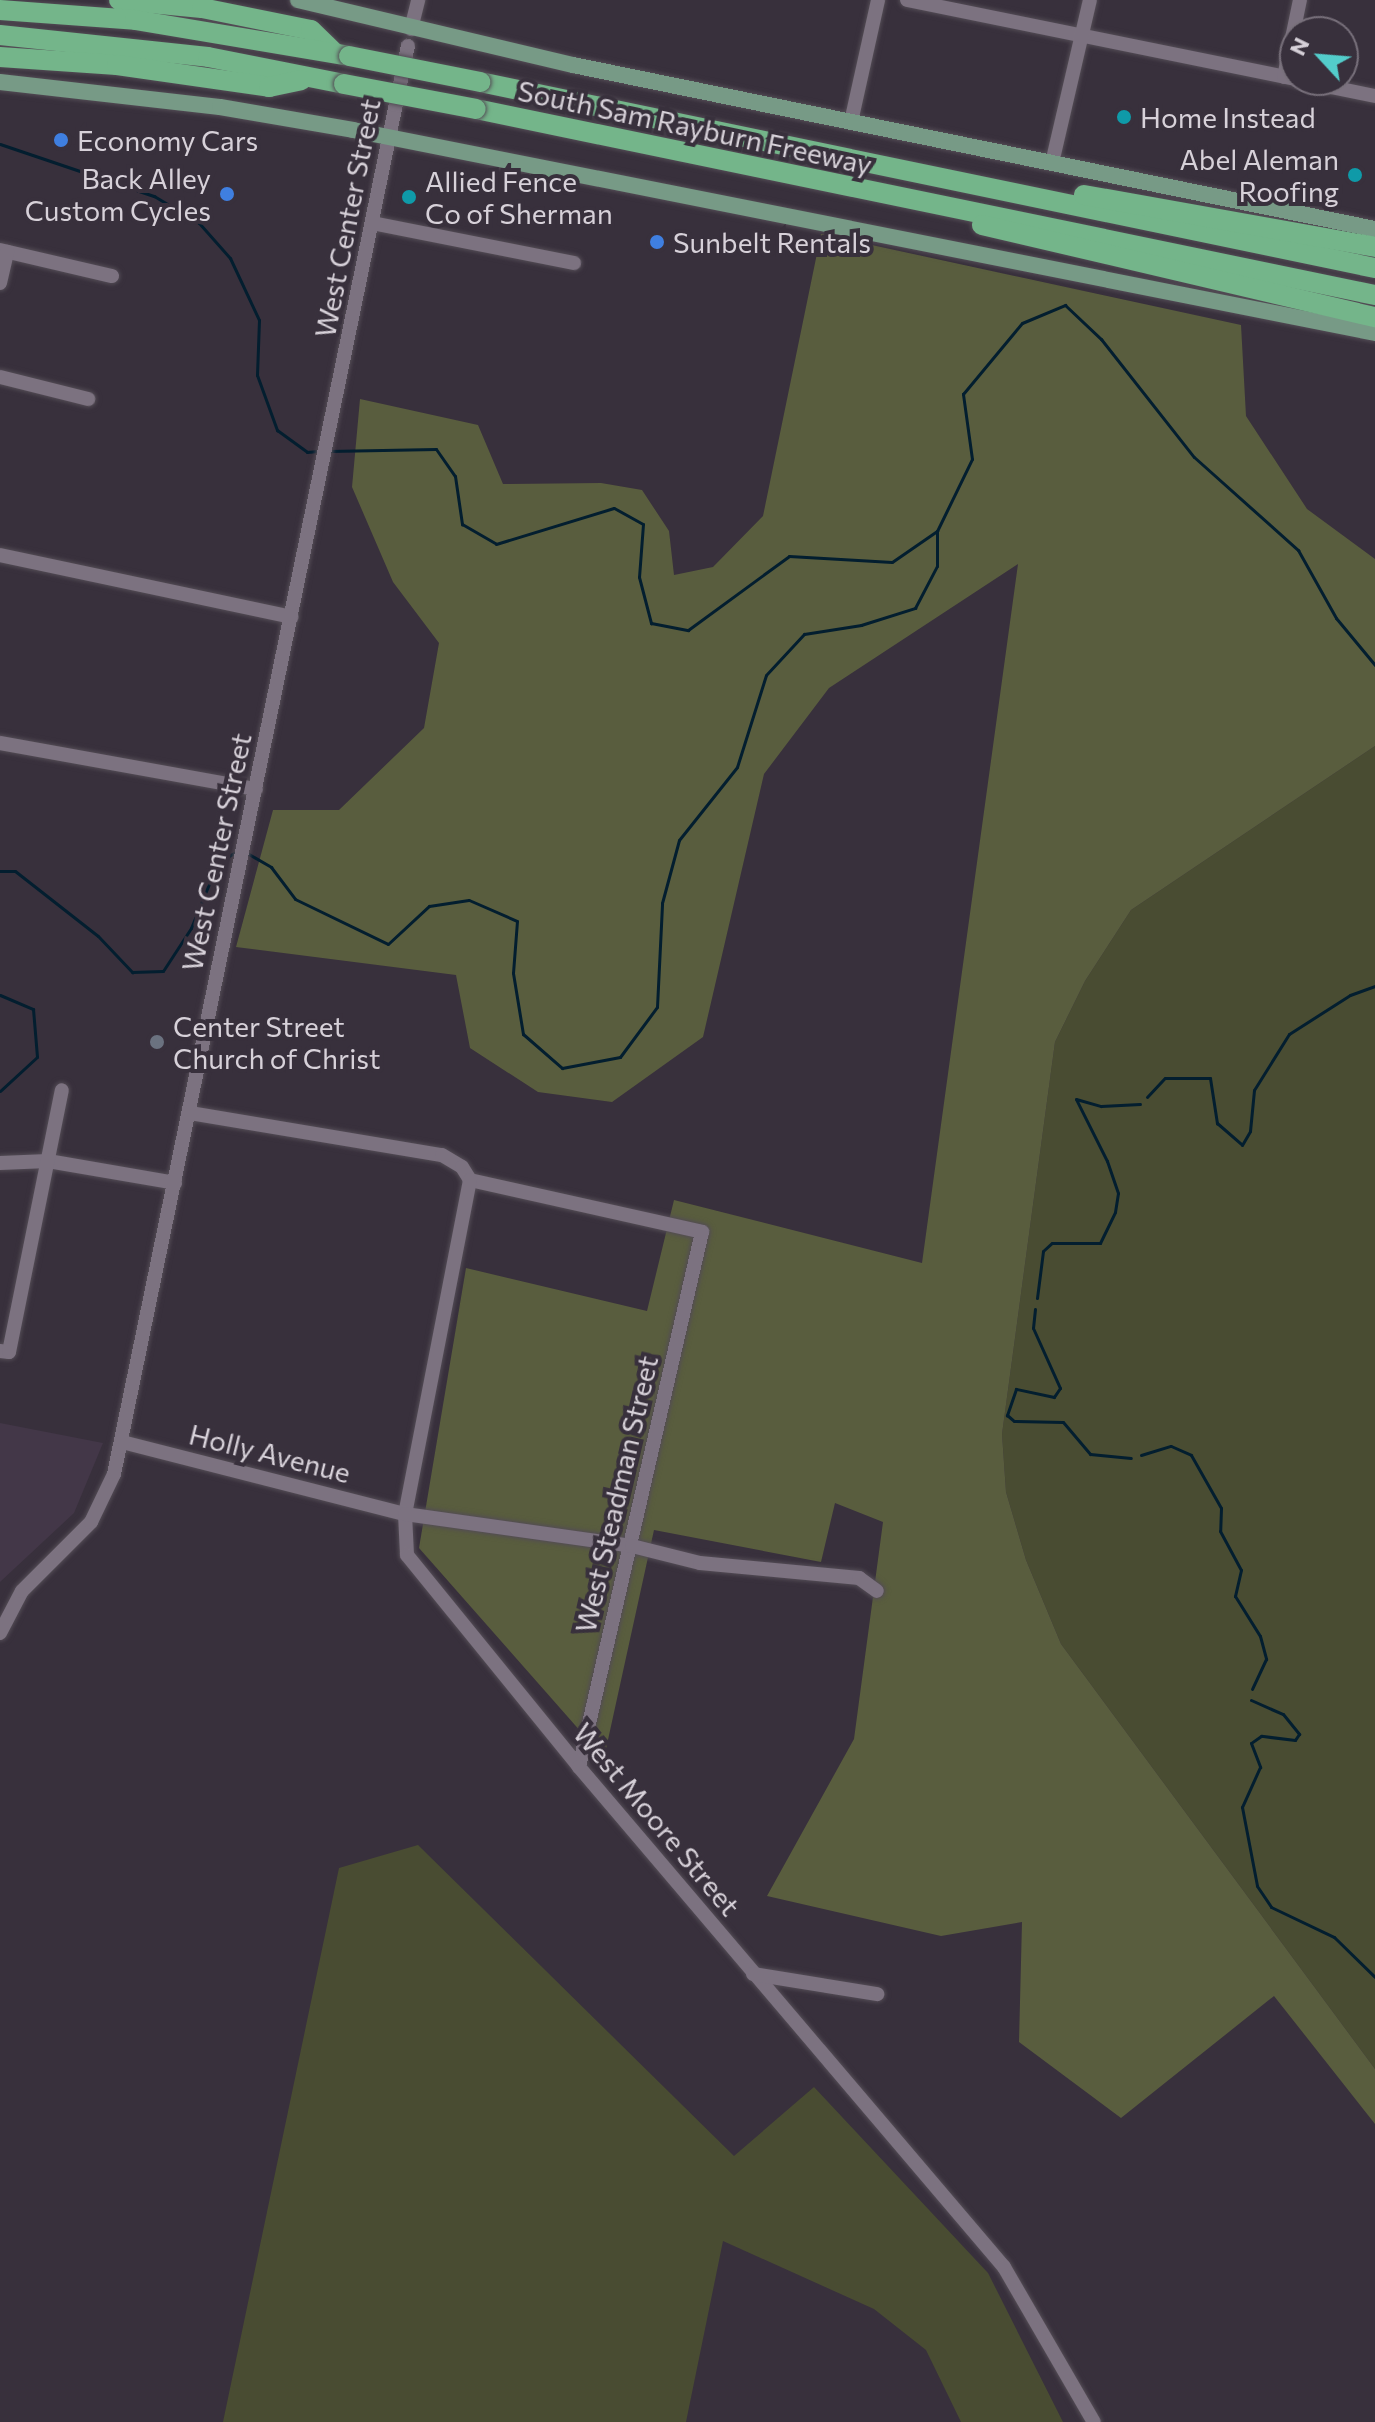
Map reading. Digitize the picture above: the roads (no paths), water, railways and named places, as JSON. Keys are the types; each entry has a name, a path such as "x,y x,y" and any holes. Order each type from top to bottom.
{"highway":[{"path":"119,0 202,8 311,30 342,54"},
{"name":"South Sam Rayburn Freeway","path":"0,10 135,20 342,54 1375,268"},
{"name":"South Sam Rayburn Freeway","path":"0,35 208,57 476,109 1375,295"},
{"path":"0,57 117,65 269,87 309,77"},
{"path":"952,179 1132,201 1375,247"},
{"path":"851,189 1067,249 1375,317"}],"main road":[{"name":"South Sam Rayburn Freeway","path":"298,0 411,29 1375,229"},
{"path":"0,82 220,107 1375,333"}],"street":[{"path":"411,29 418,0"},
{"path":"851,122 878,0"},
{"path":"907,0 1279,76"},
{"path":"1052,163 1090,0"},
{"name":"West Center Street","path":"0,1633 22,1591 91,1522 108,1495 122,1442 408,46"},
{"path":"372,223 574,263"},
{"path":"0,283 4,251 112,276"},
{"path":"0,377 88,399"},
{"path":"0,555 291,617"},
{"path":"0,743 256,789"},
{"path":"4,1352 62,1090"},
{"path":"190,1113 442,1155 462,1167 470,1180"},
{"path":"0,1163 48,1161 175,1183"},
{"name":"West Steadman Street","path":"470,1180 702,1232 579,1767"},
{"name":"West Moore Street","path":"470,1180 405,1514 403,1541 415,1570 753,1974 1004,2267 1094,2422"},
{"name":"Holly Avenue","path":"122,1442 405,1514 632,1546 700,1563 859,1578 877,1591"},
{"path":"753,1974 877,1994"}],"waterway":[{"path":"0,144 154,196 199,223 230,258 259,320 257,375 277,430 307,452 318,451"},
{"path":"329,451 436,449 455,476 462,524 496,544 614,508 643,524 639,577 651,623 688,630 789,556 892,562 937,531 972,459 963,394 1022,323 1065,305 1101,339 1194,457 1298,550 1336,618 1375,665"},
{"path":"247,853 271,867 295,899 388,944 429,906 469,900 517,921 513,973 523,1034 562,1068 620,1057 657,1007 662,903 679,840 737,767 766,675 804,634 861,625 915,608 937,566 937,531"},
{"path":"0,871 15,871 98,936 132,972 163,971 191,928 218,862 236,852"},
{"path":"1147,1097 1165,1078 1210,1078 1217,1123 1242,1145 1250,1131 1254,1090 1289,1034 1350,995 1375,986"},
{"path":"0,995 33,1009 37,1057 0,1091"},
{"path":"1037,1298 1043,1251 1052,1243 1100,1243 1115,1212 1118,1193 1107,1161 1076,1099 1101,1106 1140,1104"},
{"path":"1035,1309 1033,1328 1060,1388 1054,1397 1016,1389 1007,1415 1014,1421 1063,1422 1090,1454 1131,1458"},
{"path":"1141,1455 1171,1446 1191,1455 1221,1508 1220,1531 1241,1570 1235,1596 1260,1636 1266,1659 1252,1689"},
{"path":"1251,1700 1283,1714 1299,1734 1295,1740 1261,1736 1251,1743 1260,1767 1242,1807 1257,1886 1271,1907 1334,1937 1375,1977"}],"place":[{"name":"Home Instead","path":"1124,117"},
{"name":"Economy Cars","path":"61,140"},
{"name":"Abel Aleman Roofing","path":"1355,175"},
{"name":"Back Alley Custom Cycles","path":"227,194"},
{"name":"Allied Fence Co of Sherman","path":"409,197"},
{"name":"Sunbelt Rentals","path":"657,242"},
{"name":"Center Street Church of Christ","path":"157,1042"}]}
